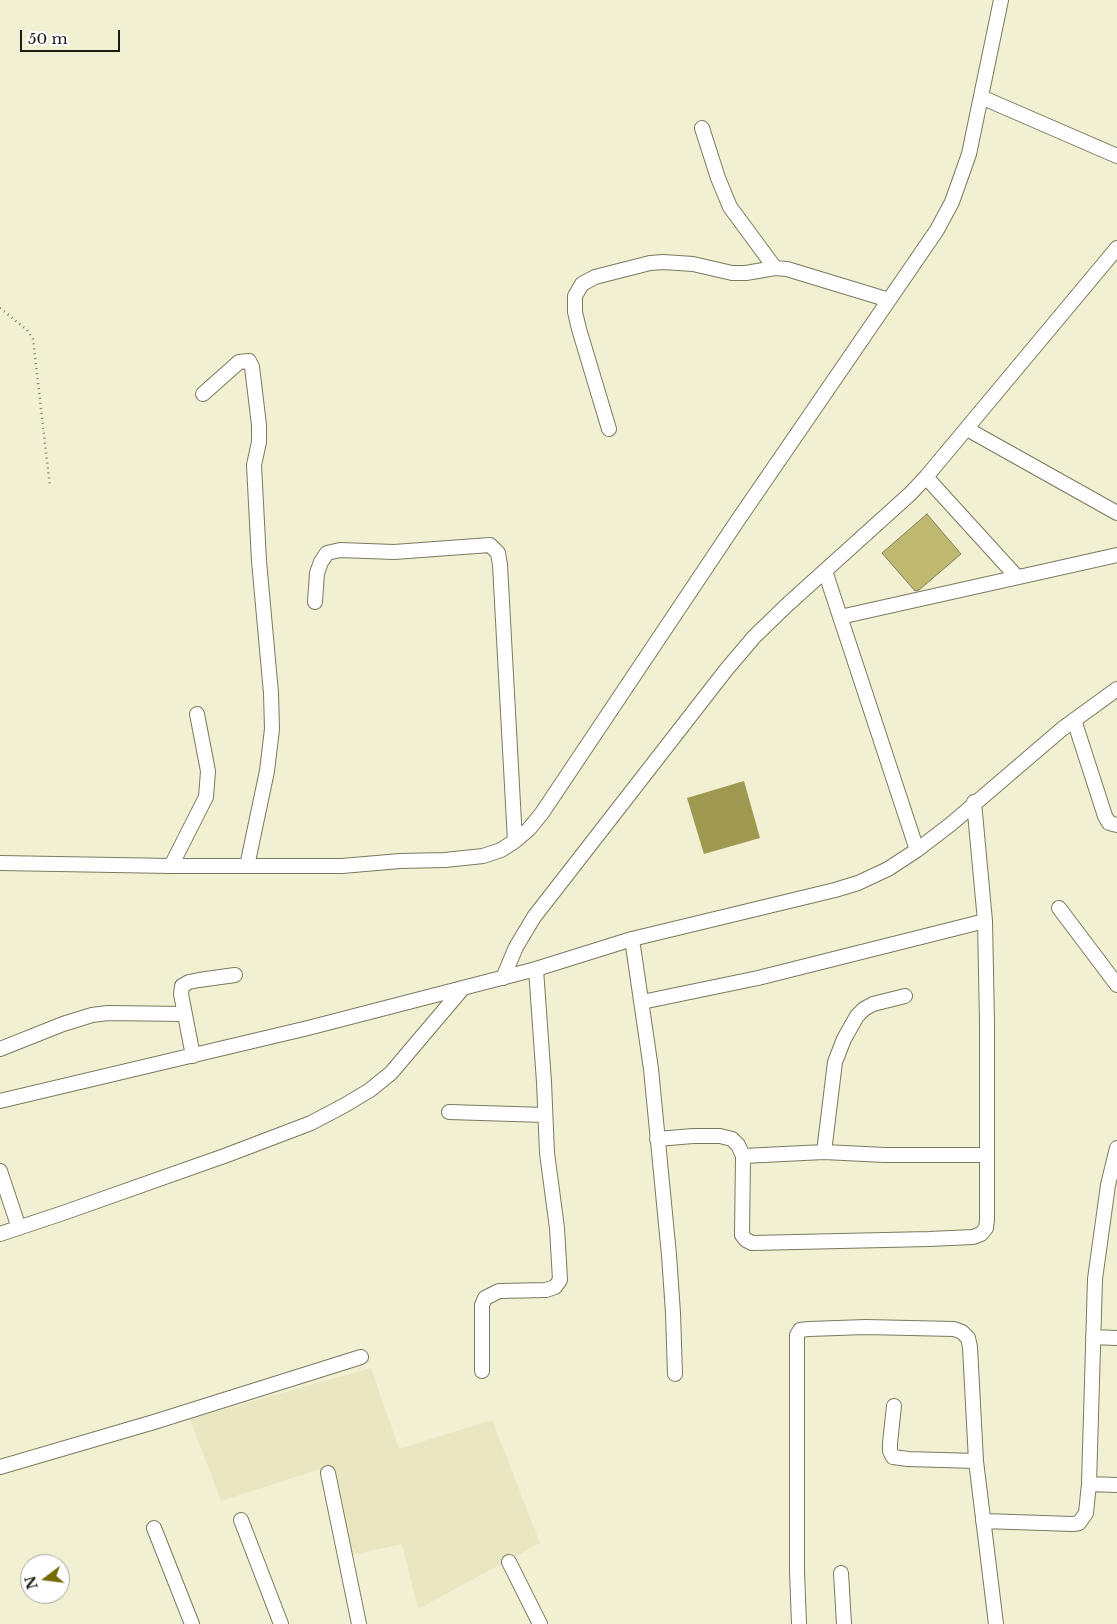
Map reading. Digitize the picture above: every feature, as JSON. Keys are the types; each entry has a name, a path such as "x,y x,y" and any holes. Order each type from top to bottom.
{"street":[{"path":"0,863 342,866 400,861 445,860 482,856 501,850 515,842 529,830 937,230 952,202 969,154 1000,0"},
{"path":"981,96 1117,156"},
{"path":"702,128 718,178 730,207 774,268"},
{"path":"504,978 516,947 534,917 726,670 754,637 910,494 926,477 1117,248"},
{"path":"609,429 575,312 575,296 582,284 595,277 650,263 663,262 693,264 732,273 746,273 774,268 787,269 889,300"},
{"path":"203,394 239,362 248,361 252,367 259,425 259,442 254,465 259,561 271,692 272,728 267,771 247,866"},
{"path":"966,429 1117,513"},
{"path":"926,477 1017,577"},
{"path":"315,602 317,573 321,562 328,553 340,550 394,552 490,546 498,553 515,842"},
{"path":"840,617 1117,555"},
{"path":"825,571 917,850"},
{"path":"0,1100 193,1056 504,978 632,939 858,883 888,869 917,850 1074,720 1116,692"},
{"path":"171,866 206,797 208,771 197,714"},
{"path":"1074,720 1105,816 1109,824 1117,825"},
{"path":"657,1139 720,1136 732,1139 738,1145 743,1156 742,1235 752,1243 973,1237 981,1234 986,1228 987,1220 986,1155 988,1099 985,921 974,802"},
{"path":"1059,908 1117,985"},
{"path":"642,1002 758,978 985,921"},
{"path":"632,939 651,1069 669,1255 673,1313 674,1374"},
{"path":"482,1371 482,1312 485,1298 499,1291 546,1290 555,1287 560,1280 547,1153 536,969"},
{"path":"193,1056 180,994 182,986 189,982 236,975"},
{"path":"0,1234 227,1155 311,1123 345,1105 370,1090 391,1073 463,988"},
{"path":"824,1152 835,1062 844,1039 857,1016 864,1009 873,1004 906,996"},
{"path":"0,1049 63,1024 92,1015 108,1013 184,1014"},
{"path":"449,1112 546,1115"},
{"path":"983,1521 1073,1524 1079,1523 1086,1513 1089,1484 1096,1264 1117,1148"},
{"path":"743,1156 824,1152 885,1155 986,1155"},
{"path":"0,1171 19,1228"},
{"path":"799,1624 797,1571 797,1335 800,1330 866,1327 954,1329 962,1332 968,1338 976,1461 996,1624"},
{"path":"1093,1337 1117,1338"},
{"path":"0,1467 154,1422 361,1357"},
{"path":"894,1406 890,1443 890,1451 893,1457 908,1460 976,1461"},
{"path":"328,1473 359,1624"},
{"path":"1089,1484 1117,1485"},
{"path":"241,1520 281,1624"},
{"path":"154,1528 192,1624"},
{"path":"509,1562 540,1624"},
{"path":"841,1573 844,1624"}],"path":[{"path":"0,308 27,330 33,339 50,488"}],"shaded area":[{"path":"744,781 760,838 704,854 687,798"},
{"path":"371,1368 399,1449 492,1420 540,1543 418,1609 402,1544 351,1555 333,1465 221,1501 190,1419"}],"building":[{"path":"927,514 961,554 919,590 915,591 882,553"}]}
